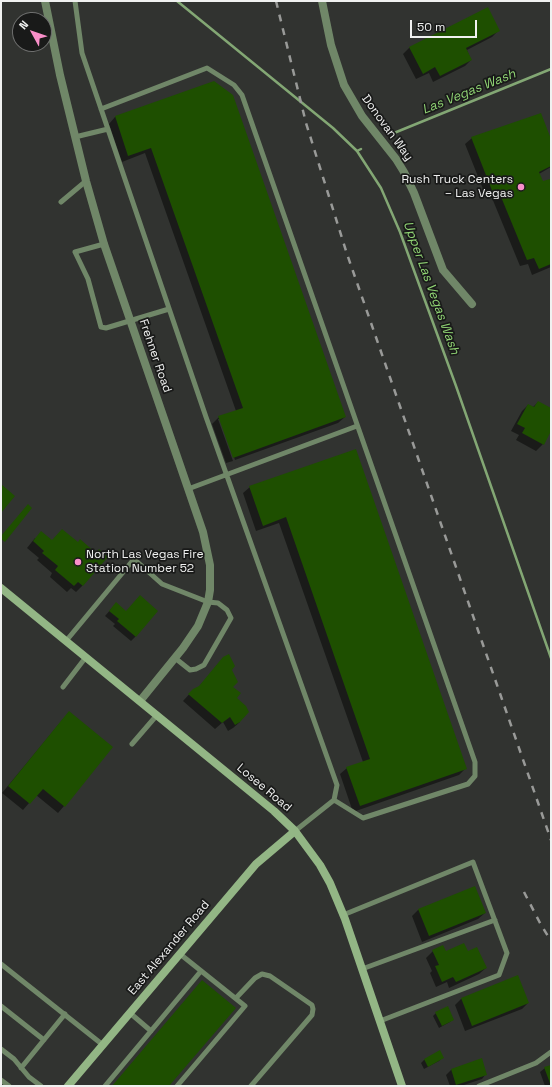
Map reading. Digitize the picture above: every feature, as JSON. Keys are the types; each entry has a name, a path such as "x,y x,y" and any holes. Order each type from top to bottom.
{"main road":[{"name":"Losee Road","path":"1,588 274,811 294,832 320,865 330,883 343,915 402,1086"},
{"name":"East Alexander Road","path":"68,1086 256,864 294,832"}],"street":[{"name":"Frehner Road","path":"45,1 60,75 75,137 104,244 203,532 208,551 210,578 208,602 198,626 175,658 140,701"},
{"name":"Donovan Way","path":"322,1 331,45 344,85 362,116 396,159 404,172 414,193 443,270 472,304"}],"lane":[{"path":"75,1 82,53 226,474 337,785 334,800 294,832"},
{"path":"101,109 207,68 234,85 242,95 475,762 475,776 468,784 363,818 334,800"},
{"path":"75,137 108,129"},
{"path":"61,202 86,181"},
{"path":"104,244 75,252 88,279 101,327 106,328 169,309"},
{"path":"188,489 357,426"},
{"path":"66,641 134,559 162,584 208,602 218,604 227,610 232,618 204,665 190,670 175,658"},
{"path":"63,687 86,657"},
{"path":"132,744 156,715"},
{"path":"343,915 473,862 507,953 500,975 380,1021"},
{"path":"362,969 495,920"},
{"path":"177,1086 245,1006 180,954"},
{"path":"1,964 103,1045"},
{"path":"105,1086 201,972"},
{"path":"236,998 255,978 262,974 270,976 294,992 312,1005 313,1010 312,1015 251,1086"},
{"path":"1,1006 44,1040"},
{"path":"130,1013 151,1031"},
{"path":"21,1068 65,1014"},
{"path":"1,1049 14,1059 29,1077 41,1086"},
{"path":"479,1086 536,1063 551,1052"},
{"path":"1,1080 9,1086"}],"building":[{"path":"488,7 500,31 466,48 472,60 440,76 435,67 423,74 409,47"},
{"path":"214,81 233,95 346,417 233,458 218,416 243,408 151,148 128,156 115,116"},
{"name":"Rush Truck Centers – Las Vegas","path":"541,113 551,139 551,166 539,172 543,181 550,179 551,181 551,264 539,269 534,258 527,260 499,192 493,193 471,137"},
{"path":"538,401 551,408 551,431 544,445 522,433 525,428 517,424 528,404 534,407"},
{"path":"356,449 467,769 360,806 346,767 370,759 286,517 263,526 249,486"},
{"path":"1,484 15,496 1,513"},
{"path":"28,504 32,508 5,542 1,539 1,536"},
{"name":"North Las Vegas Fire Station Number 52","path":"62,529 78,542 80,539 96,553 99,549 108,557 83,586 78,582 74,586 55,570 58,566 42,553 44,551 33,541 41,531 52,540"},
{"path":"140,595 158,611 136,637 117,621 119,619 109,611 116,602 126,611"},
{"path":"229,654 235,666 232,670 238,682 233,687 241,693 237,698 246,706 249,712 240,722 235,725 230,717 222,723 188,694 199,686 223,657"},
{"path":"69,711 113,747 65,807 43,789 30,804 8,786"},
{"path":"475,886 486,913 429,936 418,909"},
{"path":"464,943 468,951 477,947 487,968 456,982 453,977 442,982 435,966 439,965 432,950 443,945 446,951"},
{"path":"518,975 529,1003 472,1026 461,998"},
{"path":"202,980 236,1008 169,1086 112,1086"},
{"path":"448,1006 454,1020 442,1026 435,1012"},
{"path":"440,1050 444,1058 428,1067 424,1059"},
{"path":"482,1058 487,1075 456,1085 451,1069"},
{"path":"551,1065 551,1086 544,1067"}],"waterway":[{"name":"Upper Las Vegas Wash","path":"177,1 333,128 357,151 381,188 400,232 456,386 551,658"},
{"name":"Las Vegas Wash","path":"394,133 551,69"},
{"name":"Upper Las Vegas Wash","path":"357,151 361,149"}],"railway":[{"path":"276,1 306,123 347,254 551,840"},
{"path":"524,892 551,941"}],"place":[{"name":"Rush Truck Centers – Las Vegas","path":"521,187"},
{"name":"North Las Vegas Fire Station Number 52","path":"78,562"}]}
